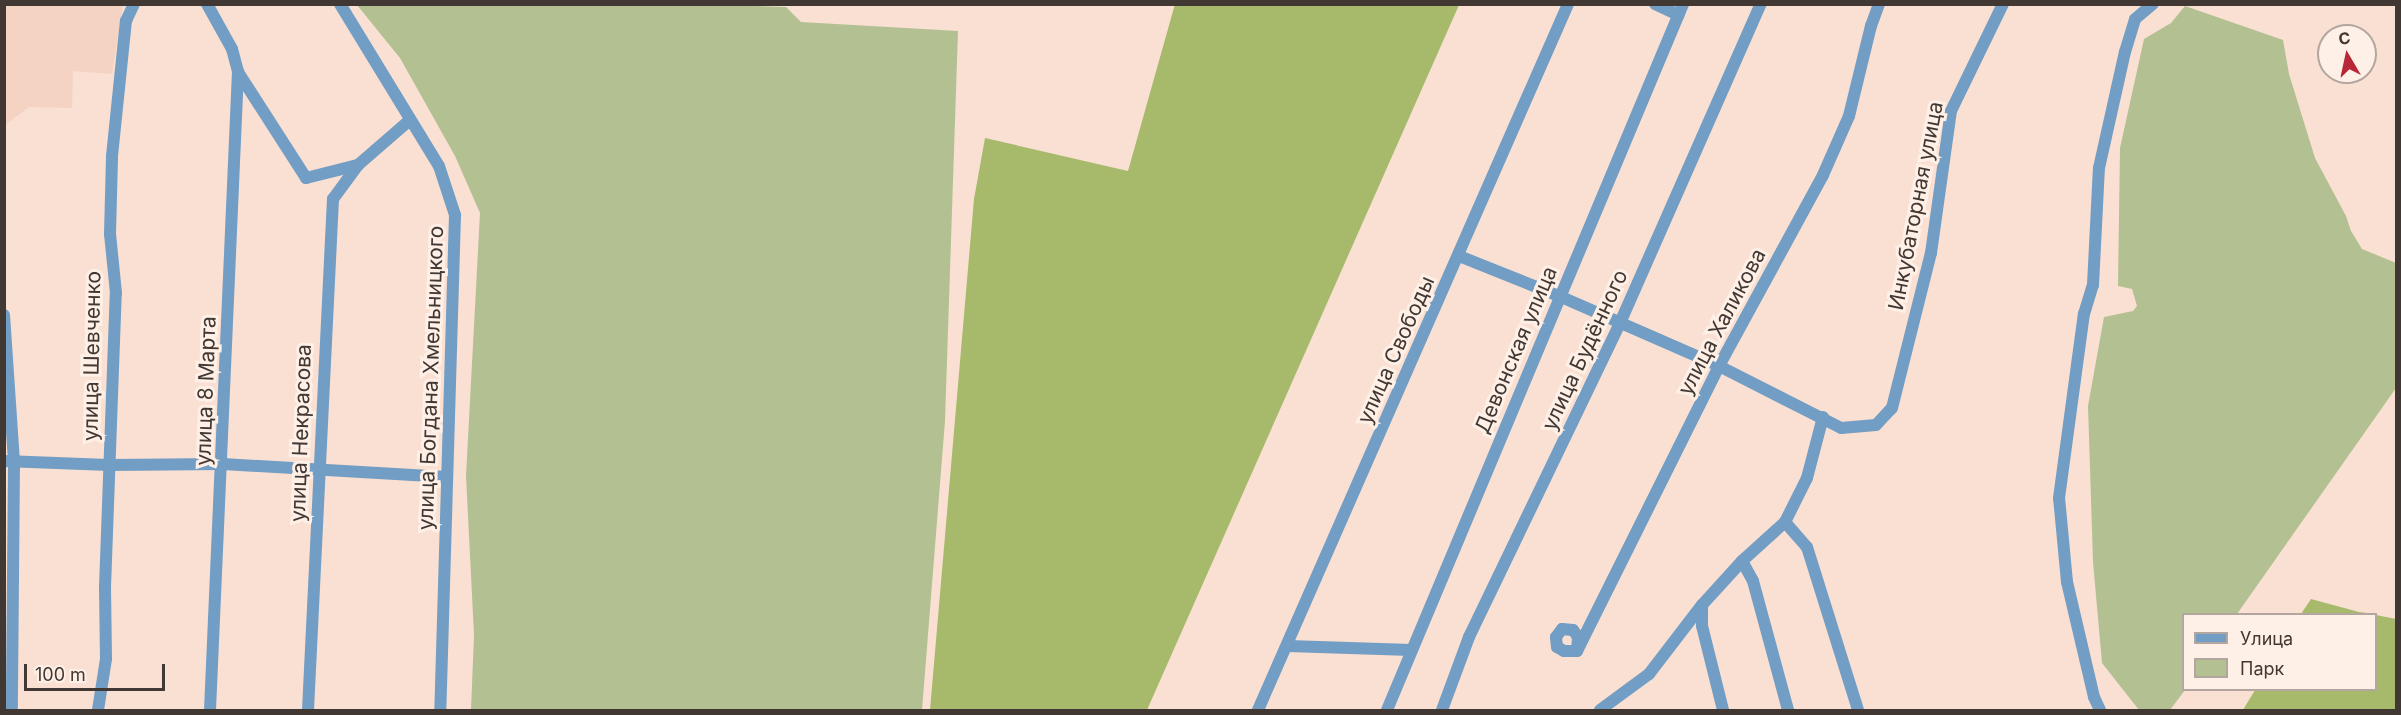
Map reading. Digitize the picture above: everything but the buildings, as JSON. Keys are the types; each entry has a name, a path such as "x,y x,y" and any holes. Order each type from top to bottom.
{"street":[{"name":"улица Шевченко","path":"98,711 106,659 105,587 116,293 111,234 112,156 126,21 134,4"},
{"name":"улица Некрасова","path":"207,4 232,49 238,72 306,178 358,165"},
{"name":"улица Богдана Хмельницкого","path":"340,4 439,165 455,214 440,711"},
{"name":"улица Свободы","path":"1258,711 1568,4"},
{"path":"1655,4 1681,10"},
{"name":"улица Будённого","path":"1442,711 1469,637 1620,322 1761,4"},
{"name":"улица Халикова","path":"1577,651 1719,366 1823,175 1849,116 1871,26 1879,4"},
{"name":"Инкубаторная улица","path":"1459,256 1559,296 1719,366 1841,428 1876,425 1892,408 1931,253 1951,111 2003,4"},
{"path":"2100,711 2094,697 2067,582 2060,498 2084,314 2093,285 2100,168 2124,52 2135,19 2153,4"},
{"name":"Девонская улица","path":"1387,711 1559,296 1681,10"},
{"name":"улица 8 Марта","path":"210,711 223,464 238,72"},
{"name":"улица Некрасова","path":"308,711 330,222 333,199 358,165 410,120"},
{"path":"4,315 9,461 12,711"},
{"path":"1600,711 1649,674 1702,605 1742,561 1785,522 1807,478 1823,417"},
{"path":"9,461 109,465 223,464 447,477"},
{"path":"1785,522 1806,547 1858,711"},
{"path":"1742,561 1753,581 1788,711"},
{"path":"1702,605 1702,626 1723,711"},
{"path":"1288,646 1411,650"}],"shaded area":[{"path":"5,4 123,5 112,74 73,71 72,108 29,107 5,125"}],"green space":[{"path":"1175,4 1459,5 1147,710 930,710 974,199 985,138 1128,171"},
{"path":"357,5 786,7 801,22 958,31 945,421 922,710 471,710 474,635 466,476 480,213 455,156 400,58"},
{"path":"2185,6 2283,40 2289,74 2315,158 2346,216 2351,231 2362,249 2396,263 2396,388 2238,613 2182,613 2182,691 2184,691 2170,710 2139,710 2102,663 2093,562 2088,406 2104,317 2133,311 2137,306 2132,289 2118,286 2120,148 2144,39 2171,23"},
{"path":"2311,599 2367,613 2302,613"},
{"path":"2377,615 2396,619 2396,710 2243,710 2254,691 2377,691"}]}
